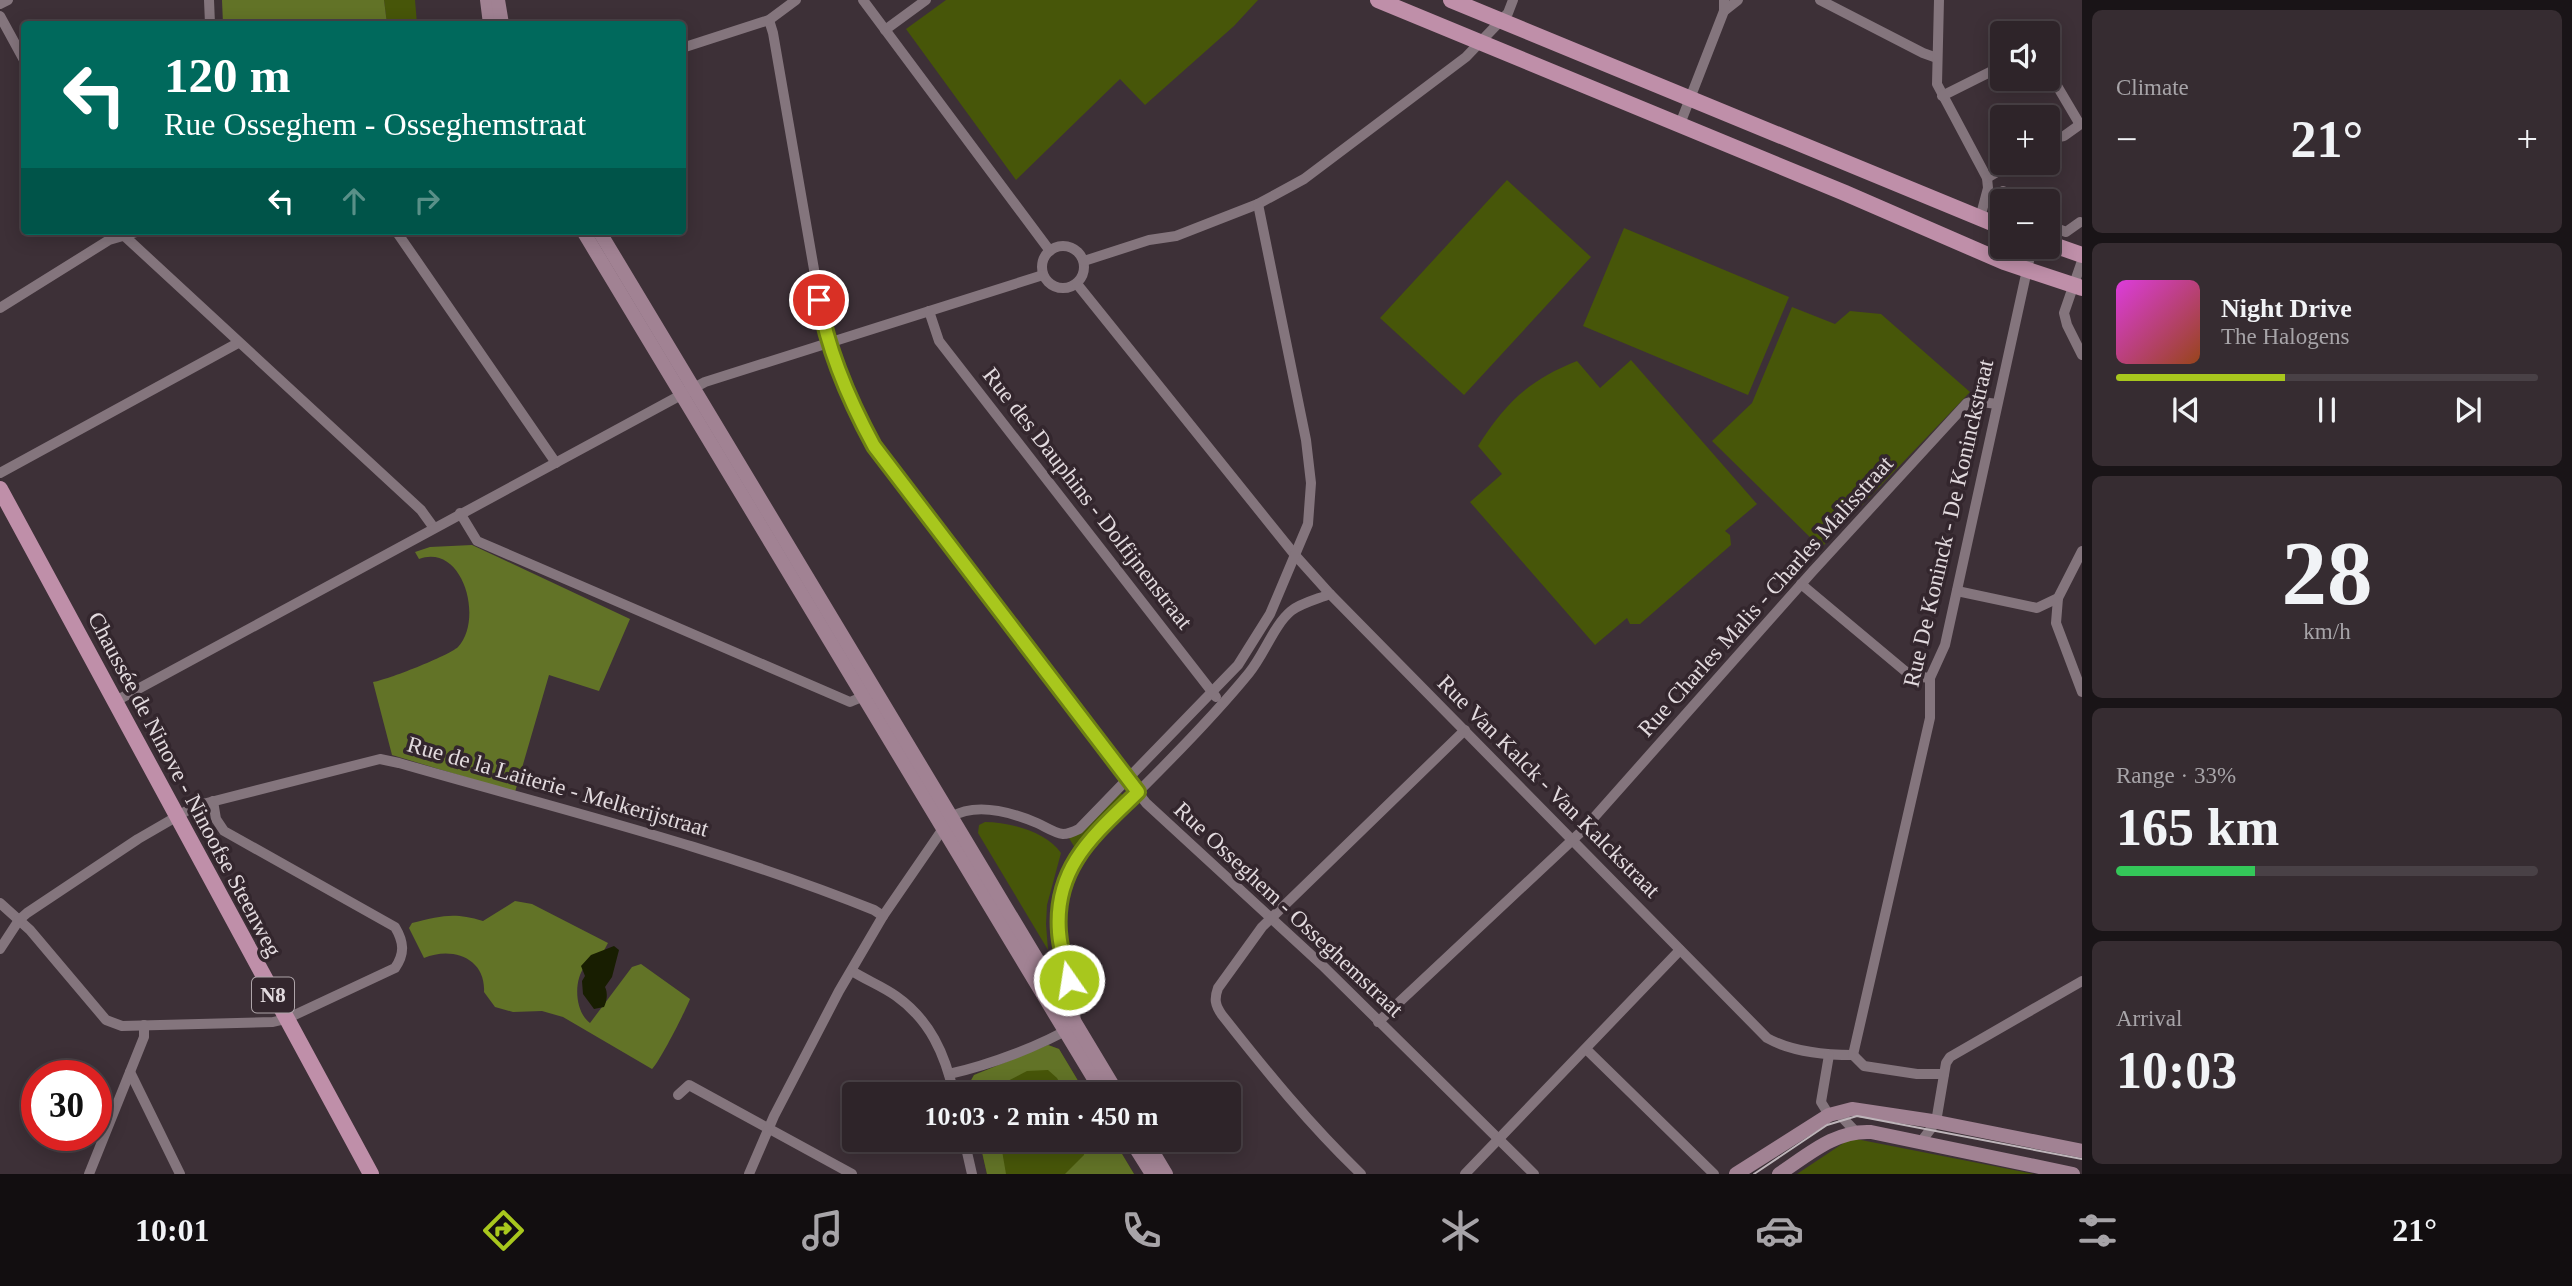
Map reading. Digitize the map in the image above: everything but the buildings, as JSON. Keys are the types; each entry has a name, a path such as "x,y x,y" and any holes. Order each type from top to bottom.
{"main road":[{"path":"1378,0 2027,270 2077,287"},
{"path":"1451,0 1990,222"},
{"path":"2060,241 2082,258"},
{"name":"Chaussée de Ninove - Ninoofse Steenweg","path":"0,489 371,1174"}],"street":[{"path":"0,4 8,0"},
{"path":"209,0 210,21"},
{"path":"487,0 490,21"},
{"path":"498,0 502,21"},
{"path":"686,47 769,20 796,0"},
{"path":"863,0 1050,251"},
{"path":"885,30 926,0"},
{"path":"1084,261 1149,240 1176,236 1206,222 1258,204 1304,179 1466,57 1508,13 1513,0"},
{"path":"1680,124 1724,5 1738,0"},
{"path":"1819,0 1937,58"},
{"path":"1940,0 1937,84 1987,178 1989,188 1980,218"},
{"path":"0,16 21,54"},
{"name":"Rue Osseghem - Osseghemstraat","path":"769,20 824,327 858,416 874,446 1146,803 1271,917 1534,1174"},
{"path":"1942,96 1990,71"},
{"path":"2060,90 2080,123 2060,137"},
{"path":"1987,178 1992,175"},
{"path":"749,1174 839,991 883,916 946,823 963,810 1001,812 1027,819 1060,834 1069,834 1079,829 1213,694 1255,642 1270,614 1310,517 1310,468 1258,204"},
{"path":"2060,232 2066,232 2080,222"},
{"path":"0,308 117,235"},
{"path":"122,235 426,514 434,527"},
{"path":"399,235 556,463"},
{"path":"586,235 686,391 1071,1028 1109,1082"},
{"path":"601,235 686,391"},
{"path":"1066,246 1073,249 1084,261 1084,274 1077,284 1062,289 1048,282 1043,275 1042,262 1050,251 1066,246"},
{"path":"2082,258 2077,287 2064,313 2082,355"},
{"name":"Rue De Koninck - De Koninckstraat","path":"1853,1055 1930,718 1930,678 1945,645 2029,259"},
{"path":"114,702 705,382 1043,275"},
{"name":"Rue Van Kalck - Van Kalckstraat","path":"1077,284 1295,555 1330,594 1767,1038 1776,1044 1829,1055"},
{"name":"Rue des Dauphins - Dolfijnenstraat","path":"929,312 939,341 1222,705"},
{"path":"0,473 238,343"},
{"name":"Rue Charles Malis - Charles Malisstraat","path":"1378,1022 1573,840 1967,403 1974,401 1997,404"},
{"path":"460,513 477,541 850,702 869,694"},
{"path":"2082,551 2058,598 2056,623 2082,692"},
{"path":"1801,584 1905,671 1913,676 1930,678"},
{"path":"1957,591 2037,608 2056,623"},
{"path":"1097,1082 1071,1028 1076,1003 1062,952 1058,916 1064,885 1074,860 1086,843 1222,705 1252,669 1289,613 1330,594"},
{"path":"2037,608 2058,598"},
{"path":"1362,1174 1328,1142 1296,1105 1216,1007 1214,997 1271,917 1465,730"},
{"name":"Rue de la Laiterie - Melkerijstraat","path":"19,920 138,839 195,806 380,759 711,850 804,882 883,916"},
{"path":"0,902 19,920 106,1020 122,1026 273,1022 286,1019 395,968 402,958 400,935 395,927 224,831 216,819 213,801"},
{"path":"1060,834 1072,848 1074,860"},
{"path":"0,949 19,920"},
{"path":"1465,1174 1680,950"},
{"path":"852,971 909,1006 937,1041 951,1082"},
{"path":"1920,1143 1936,1122 1946,1063 1950,1057 2082,981"},
{"path":"89,1174 144,1037 144,1025"},
{"path":"949,1074 978,1066 1071,1028"},
{"path":"1586,1049 1714,1174"},
{"path":"1855,1131 1821,1102 1829,1055 1853,1055 1864,1066 1917,1074 1944,1074"},
{"path":"130,1072 180,1174"},
{"path":"677,1095 689,1085 852,1174"},
{"path":"1736,1174 1833,1114 1852,1109 1876,1111 2082,1151"},
{"path":"1779,1174 1836,1137 1855,1131 1871,1132 2067,1173"},
{"path":"967,1152 972,1174"},
{"path":"1146,1152 1152,1174"},
{"path":"1149,1152 1166,1174"}],"green space":[{"path":"222,0 384,0 387,21 223,21"},
{"path":"384,0 415,0 417,21 387,21"},
{"path":"946,0 1258,0 1234,26 1145,105 1120,79 1016,180 906,29"},
{"path":"1507,180 1591,257 1464,395 1380,318"},
{"path":"1624,228 1789,297 1748,395 1583,326"},
{"path":"1792,307 1835,324 1850,311 1881,314 1970,392 1821,548 1712,441 1752,403"},
{"path":"1631,360 1757,504 1725,531 1730,535 1731,545 1640,624 1630,624 1627,618 1595,645 1470,502 1502,474 1478,446 1498,417 1520,394 1545,376 1577,361 1600,388"},
{"path":"472,545 630,619 599,691 549,675 515,792 392,755 373,682 417,667 458,647 466,635 469,619 465,586 458,572 447,562 434,557 419,559 415,552 430,547"},
{"path":"1121,793 1125,799 1075,848 1069,838"},
{"path":"985,822 1005,824 1037,834 1047,839 1061,853 1047,905 1048,950 978,833 979,825"},
{"path":"515,901 532,904 608,943 600,956 585,966 577,988 581,1012 590,1023 632,967 641,964 690,999 652,1069 563,1017 542,1011 513,1012 495,1007 484,992 483,980 473,963 445,953 424,958 409,928 412,923 448,916 483,921"},
{"path":"1048,1045 1059,1049 1079,1082 970,1082 974,1075"},
{"path":"1048,1045 1059,1049 1079,1082 1059,1082 1048,1070 1027,1071 1006,1082 970,1082 974,1075"},
{"path":"1856,1139 2034,1174 1797,1174 1848,1140"},
{"path":"982,1152 1121,1152 1134,1174 987,1174"},
{"path":"982,1152 1002,1152 1006,1174 987,1174"},
{"path":"1084,1152 1121,1152 1134,1174 1065,1174"}],"shaded area":[{"path":"614,946 619,950 612,977 605,987 606,1002 604,1007 594,1009 583,994 582,981 585,976 581,966 591,955"}],"tram line":[{"path":"1754,1174 1827,1125 1857,1116 2082,1159"}],"route":[{"path":"819,300 834,360 874,446 1138,792 1086,843 1074,860 1064,885 1058,916 1062,952 1069,980"}]}
